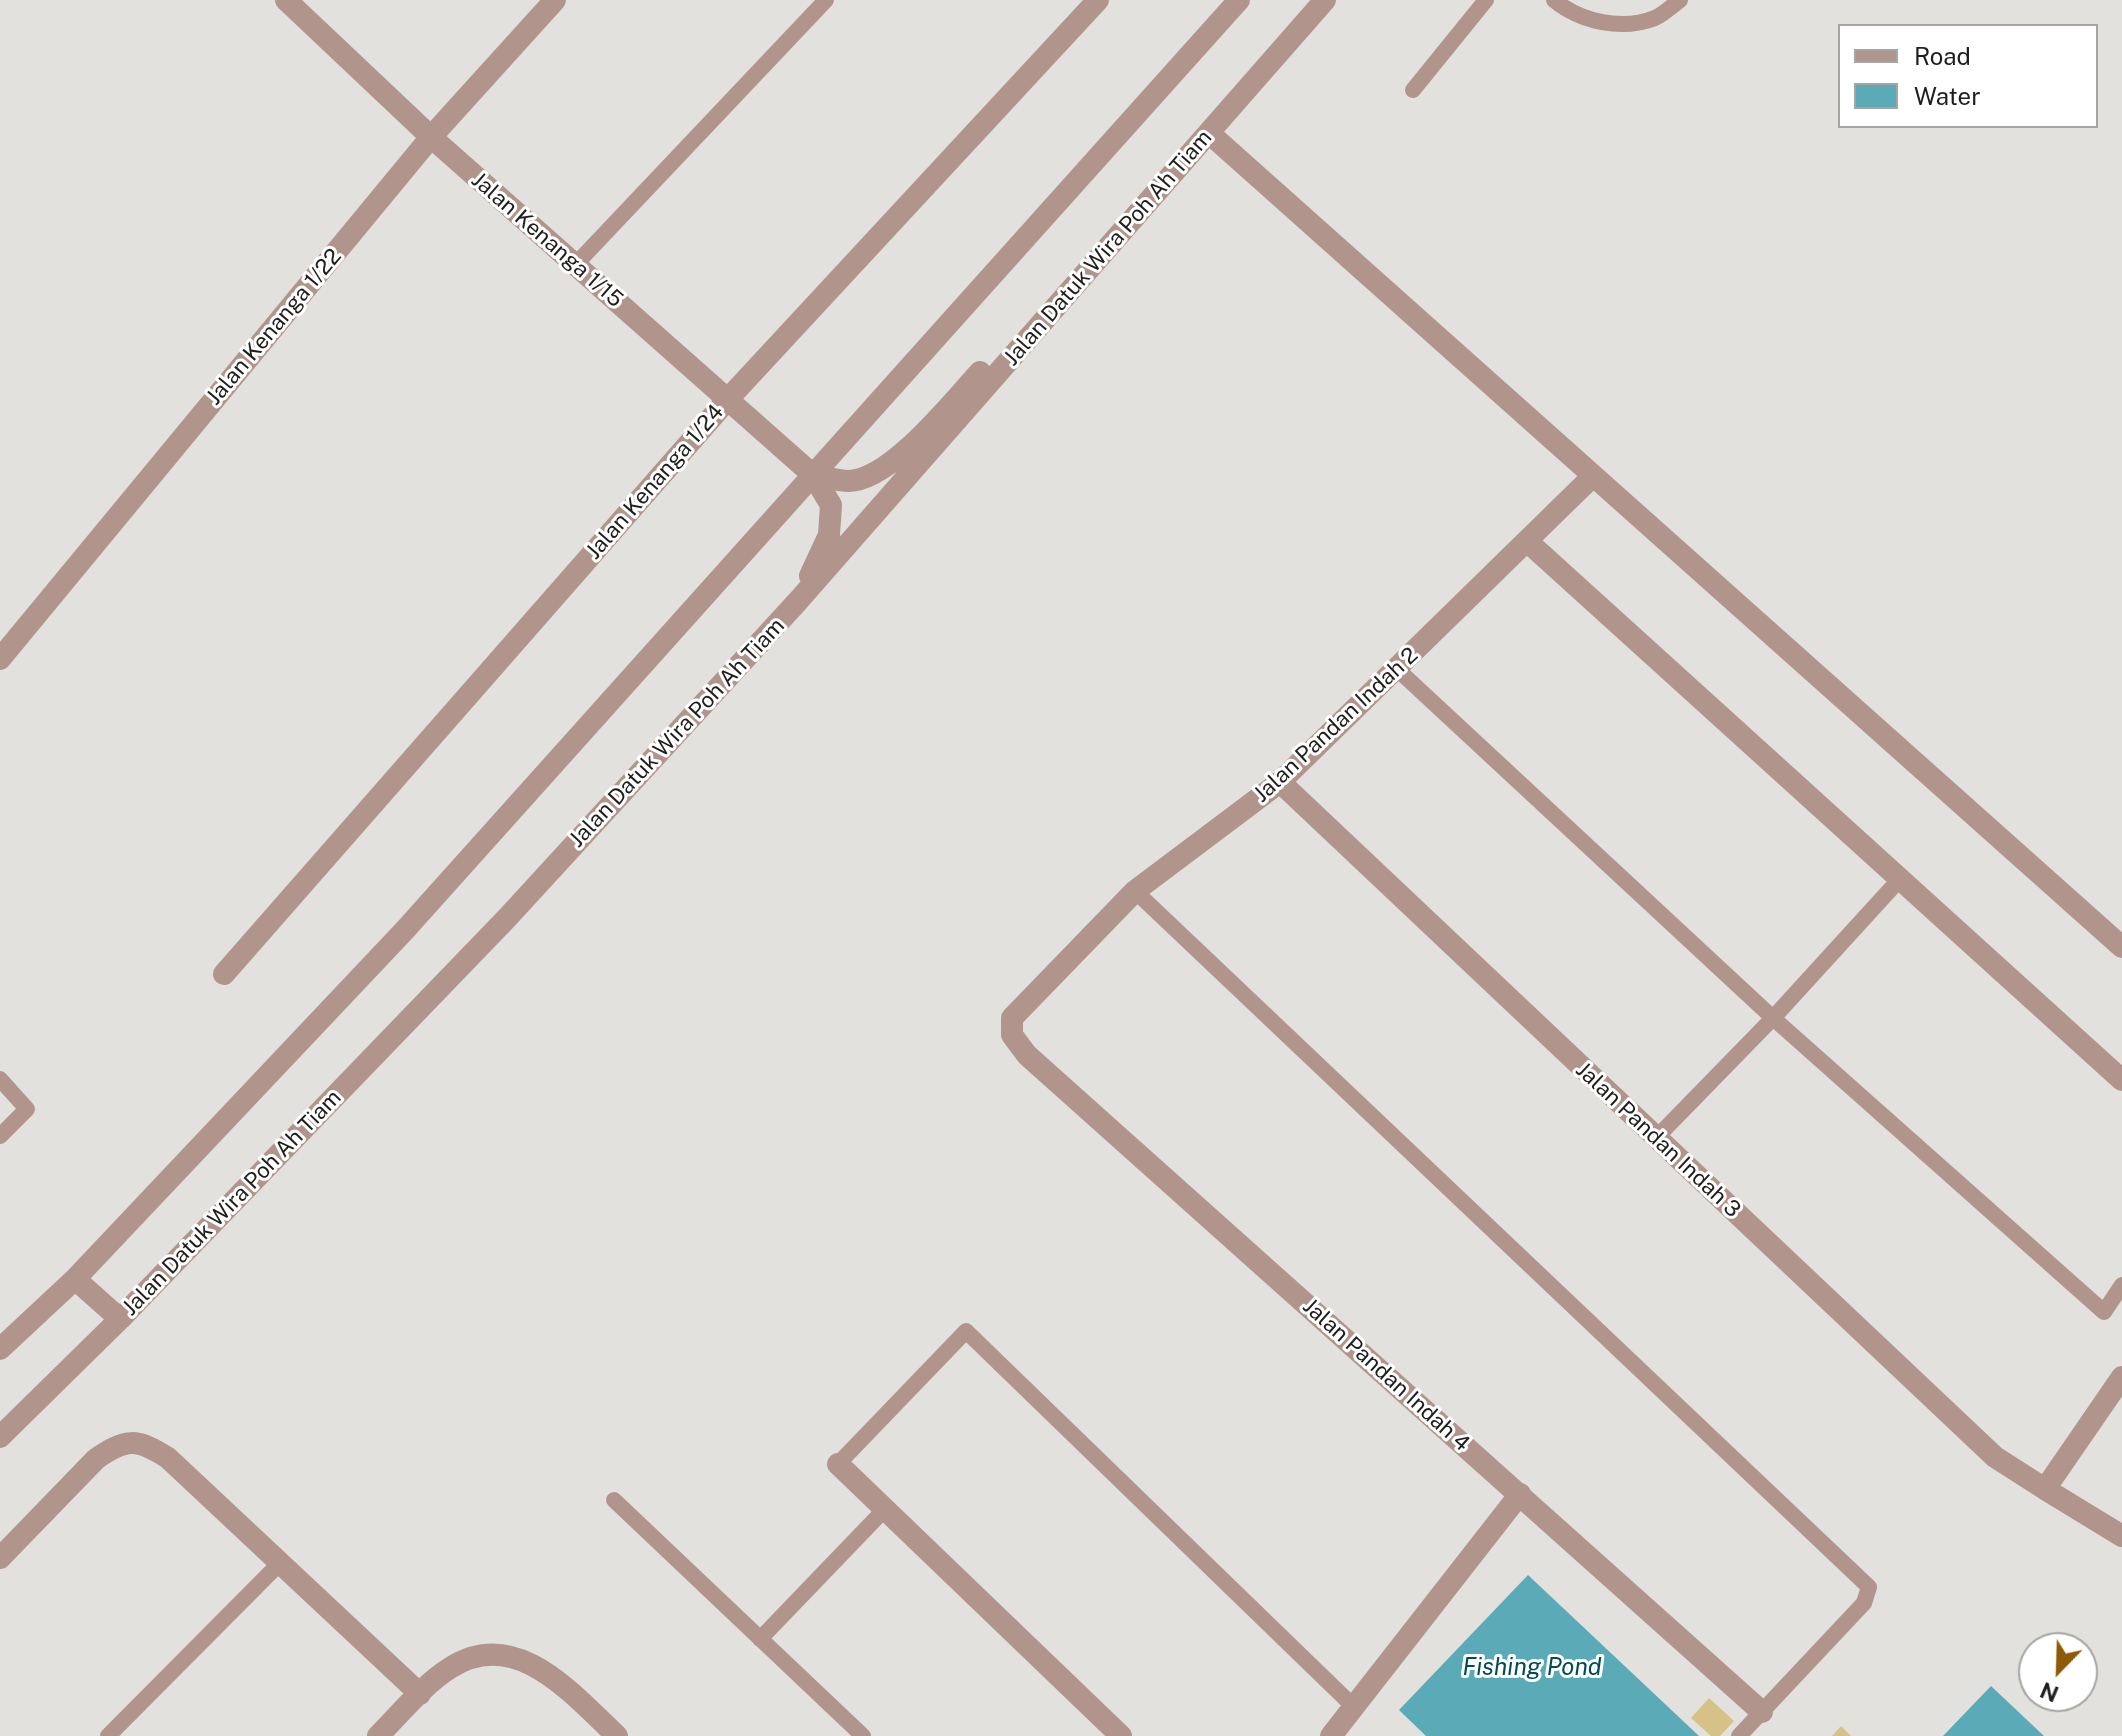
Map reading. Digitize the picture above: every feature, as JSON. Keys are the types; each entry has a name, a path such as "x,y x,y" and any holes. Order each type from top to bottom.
{"street":[{"name":"Jalan Kenanga 1/22","path":"0,659 431,137 555,0"},
{"name":"Jalan Kenanga 1/24","path":"224,974 728,399 1098,0"},
{"path":"0,1349 75,1279 404,931 1239,0"},
{"path":"1284,46 1306,0"},
{"name":"Jalan Datuk Wira Poh Ah Tiam","path":"0,1437 120,1319 507,918 798,601 1325,0"},
{"name":"Jalan Kenanga 1/15","path":"292,2 431,137 813,475"},
{"path":"1209,133 2122,947"},
{"path":"813,475 850,481 875,475 901,455 994,358 1073,287"},
{"path":"798,601 829,535 831,505 813,475"},
{"name":"Jalan Pandan Indah 2","path":"1012,1035 1012,1018 1135,891 1280,782 1593,476"},
{"path":"1528,542 2122,1080"},
{"name":"Jalan Pandan Indah 3","path":"1280,782 1995,1457 2122,1536"},
{"name":"Jalan Pandan Indah 4","path":"1012,1035 1027,1055 1762,1712"},
{"path":"75,1279 120,1319"},
{"path":"2045,1489 2122,1377"},
{"path":"0,1558 96,1459 130,1441 148,1445 168,1458 420,1694"},
{"path":"838,1464 1121,1736"},
{"path":"1331,1736 1520,1494"},
{"path":"378,1736 450,1667 475,1656 502,1654 529,1662 552,1677 617,1736"}],"lane":[{"path":"576,264 826,0"},
{"path":"1413,90 1486,0"},
{"path":"1554,0 1592,21 1626,25 1656,18 1680,0"},
{"path":"1397,669 1773,1018 2104,1312 2122,1285"},
{"path":"1656,1138 1773,1018 1899,880"},
{"path":"1135,891 1869,1587 1864,1603 1739,1736"},
{"path":"0,1079 27,1109 0,1136"},
{"path":"838,1464 966,1331 1354,1707"},
{"path":"614,1500 863,1736"},
{"path":"760,1639 885,1509"},
{"path":"108,1736 279,1564"}],"water":[{"name":"Fishing Pond","path":"1528,1575 1699,1736 1426,1736 1399,1710"},
{"path":"1991,1686 2044,1736 1943,1736"}],"building":[{"path":"1709,1698 1734,1721 1720,1736 1711,1736 1691,1718"},
{"path":"1841,1726 1851,1736 1832,1736"}]}
